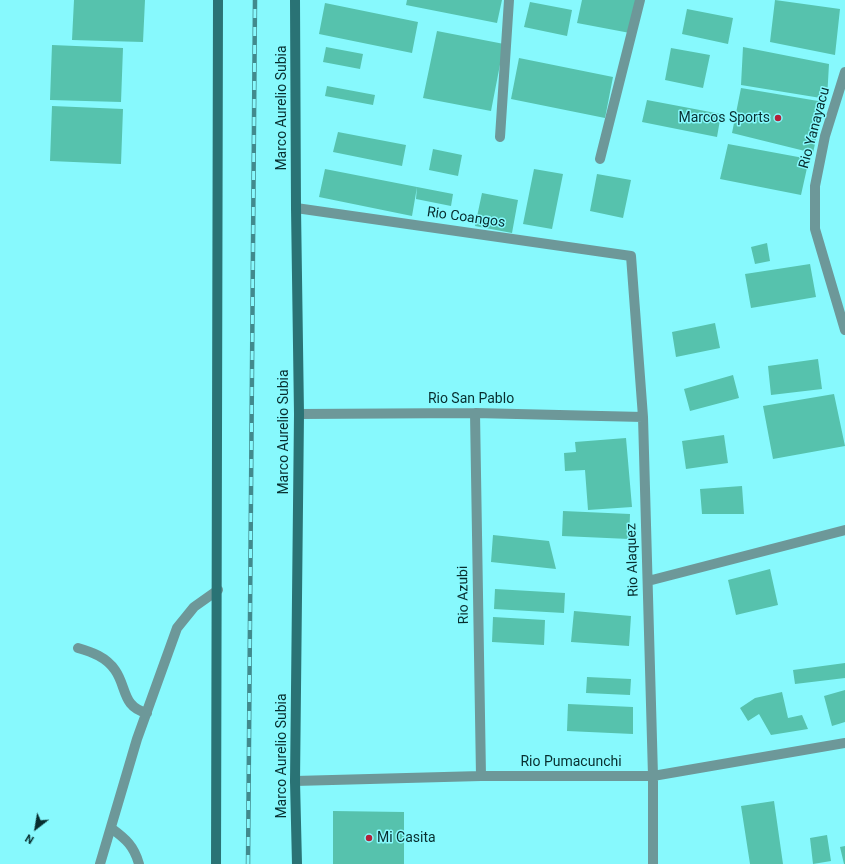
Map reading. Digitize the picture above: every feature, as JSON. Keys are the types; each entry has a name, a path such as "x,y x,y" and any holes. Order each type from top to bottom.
{"main road":[{"path":"216,864 218,590 218,0"},
{"name":"Marco Aurelio Subia","path":"295,0 299,414 295,782 297,864"}],"street":[{"path":"500,137 509,0"},
{"path":"600,159 640,0"},
{"name":"Rio Yanayacu","path":"845,72 824,136 815,186 815,229 845,327"},
{"name":"Rio Coangos","path":"296,208 631,256"},
{"name":"Rio Alaquez","path":"631,256 643,417 654,776 653,864"},
{"name":"Rio San Pablo","path":"299,414 475,413 643,417"},
{"name":"Rio Azubi","path":"475,413 481,776"},
{"path":"648,581 845,530"},
{"path":"100,864 137,739 177,628 194,607 218,590"},
{"path":"78,648 92,652 104,659 114,669 120,679 126,699 139,711 147,713"},
{"name":"Rio Pumacunchi","path":"295,782 481,776 654,776 845,743"},
{"path":"111,828 124,838 136,852 140,864"}],"building":[{"path":"74,0 145,0 143,42 72,40"},
{"path":"407,0 502,0 497,23 406,5"},
{"path":"582,0 637,0 630,33 577,23"},
{"path":"775,0 840,9 835,55 770,42"},
{"path":"530,2 572,10 567,36 524,27"},
{"path":"325,3 418,22 412,53 319,34"},
{"path":"687,9 733,18 728,44 682,34"},
{"path":"437,31 504,44 491,111 423,98"},
{"path":"52,45 123,48 121,102 50,100"},
{"path":"326,47 363,54 360,69 323,62"},
{"path":"743,47 829,64 827,99 741,85"},
{"path":"671,48 710,55 703,88 665,80"},
{"path":"519,58 613,77 605,118 511,99"},
{"path":"327,86 375,95 373,105 325,96"},
{"name":"Marcos Sports","path":"741,88 824,102 813,153 732,133"},
{"path":"647,100 721,114 717,137 642,122"},
{"path":"52,106 123,109 121,164 50,161"},
{"path":"338,132 406,145 402,166 333,152"},
{"path":"728,144 809,159 801,195 720,179"},
{"path":"433,149 462,155 458,176 429,170"},
{"path":"325,169 417,187 412,216 319,197"},
{"path":"534,169 563,174 552,229 523,224"},
{"path":"597,174 631,180 623,218 590,211"},
{"path":"417,187 453,194 451,206 416,199"},
{"path":"482,193 518,200 512,233 475,226"},
{"path":"767,243 770,261 755,264 751,247"},
{"path":"810,264 816,297 751,308 745,274"},
{"path":"715,323 720,348 676,357 672,332"},
{"path":"818,359 822,389 771,395 768,366"},
{"path":"733,375 739,398 690,411 684,389"},
{"path":"834,394 845,446 773,459 763,406"},
{"path":"724,435 728,463 686,469 682,441"},
{"path":"626,438 632,507 588,510 585,470 565,471 564,453 576,452 575,442"},
{"path":"742,486 744,514 702,514 700,489"},
{"path":"563,511 630,514 629,539 562,536"},
{"path":"493,535 549,541 556,569 491,562"},
{"path":"770,569 778,605 736,615 728,580"},
{"path":"495,589 565,593 564,613 494,609"},
{"path":"574,611 631,616 629,646 571,642"},
{"path":"493,617 545,620 544,645 492,642"},
{"path":"845,663 845,678 795,684 793,670"},
{"path":"587,677 631,679 630,695 586,693"},
{"path":"845,690 845,722 832,726 824,696"},
{"path":"782,692 788,718 802,715 808,729 771,735 759,714 748,721 740,708 755,698"},
{"path":"568,704 633,707 633,734 567,731"},
{"path":"774,801 783,864 750,864 741,806"},
{"name":"Mi Casita","path":"333,811 404,812 404,864 333,864"},
{"path":"827,835 831,861 813,864 810,838"},
{"path":"845,846 845,864 844,864 840,847"}],"railway":[{"path":"248,864 255,0"}],"place":[{"name":"Marcos Sports","path":"778,118"},
{"name":"Mi Casita","path":"369,838"}]}
